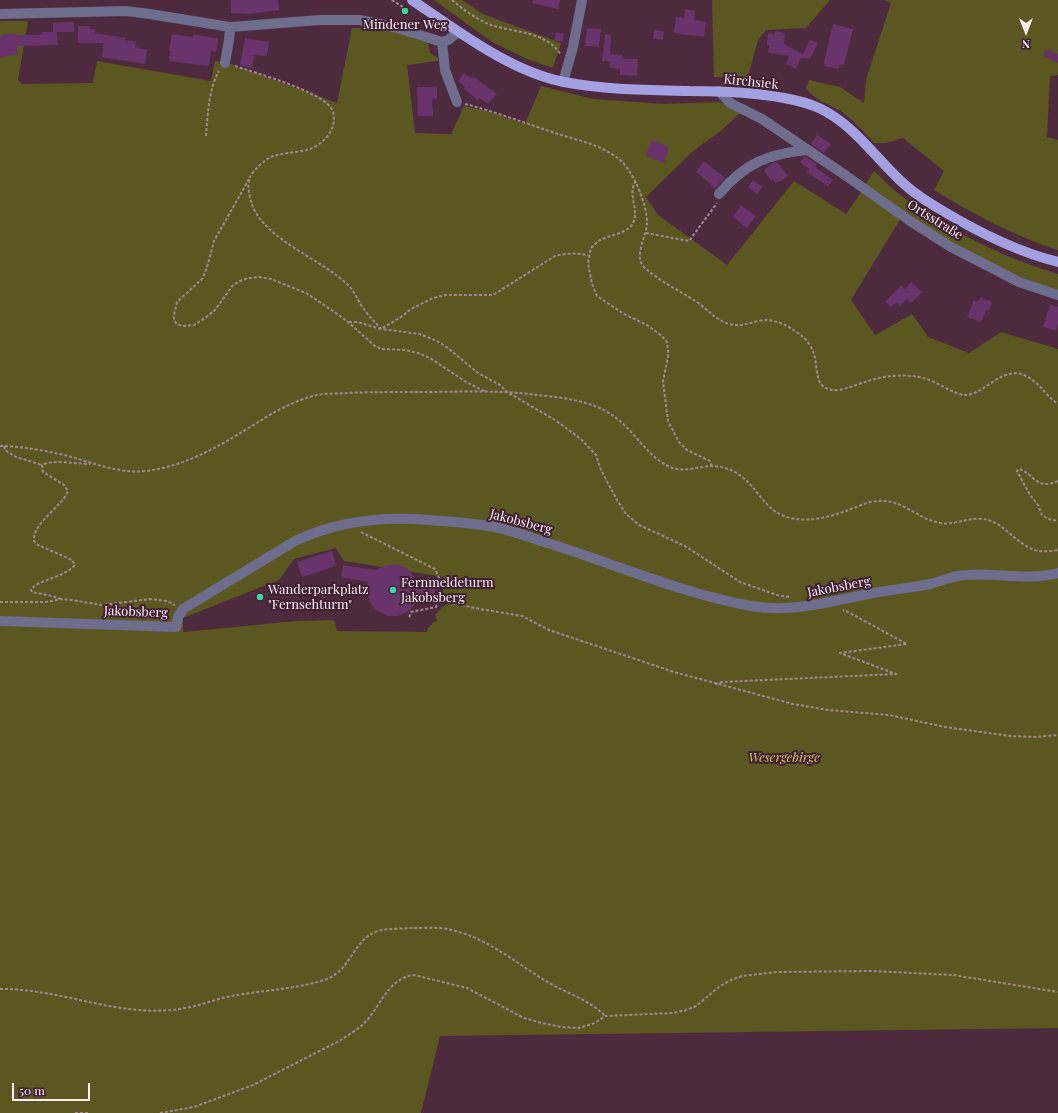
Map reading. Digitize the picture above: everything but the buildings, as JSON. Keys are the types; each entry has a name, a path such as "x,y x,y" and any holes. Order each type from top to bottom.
{"main road":[{"name":"Kirchsiek","path":"412,0 458,32 519,67 563,82 602,88 741,92 795,100 817,107 850,127 890,171 906,186 926,201 989,236 1022,250 1058,262"}],"street":[{"path":"563,82 573,47 582,0"},
{"path":"0,14 126,11 230,27 320,20 360,20 394,27 442,42 452,38 458,32"},
{"path":"225,63 230,40 230,27"},
{"path":"442,42 445,70 457,102"},
{"name":"Ortsstraße","path":"720,91 728,101 762,119 845,175 910,222 951,247 1019,282 1058,295"},
{"path":"718,194 744,168 762,159 781,154 808,150"},
{"name":"Jakobsberg","path":"0,621 176,627 178,617 183,609 295,541 309,534 329,528 384,518 408,518 470,523 501,528 560,546 712,598 746,605 783,608 808,607 828,604 869,594 929,584 961,575 986,573 1036,577 1058,573"}],"path":[{"path":"452,0 467,12 492,25 539,37 548,42 557,48 567,65"},
{"path":"206,136 211,92 215,78 225,63 310,92 322,99 331,108 334,115 330,134 322,141 310,148 271,157 260,164 250,178 214,241 203,278 177,302 174,315 174,320 177,324 182,326 194,324 215,310 233,286 240,281 248,278 259,277 271,279 282,282 306,293 348,322 375,346 382,349 405,350 418,353 430,358 466,382 487,392"},
{"path":"457,102 493,111 588,143 610,152 629,170 636,181 646,214 646,233 640,250 640,260 645,269 698,303 725,323 742,326 760,320 775,321 785,325 802,337 813,350 820,383 829,388 840,390 888,376 910,375 936,382 960,395 969,395 1006,375 1015,374 1027,376 1058,404"},
{"path":"250,178 249,190 251,203 265,225 274,234 312,258 347,284 368,315 381,329"},
{"path":"636,181 633,188 634,222 626,231 599,240 590,248 588,263 592,284 597,296 624,314 647,325 662,336 667,342 668,357 663,381 668,421 683,446 687,450 710,461 712,466"},
{"path":"646,233 689,241 717,203 718,194"},
{"path":"381,329 411,309 433,298 446,295 493,295 555,256 579,253 588,256"},
{"path":"348,322 357,322 381,329 420,334 437,341 448,348 478,373 500,385 507,392 555,420 581,439 596,455 601,470 626,514 639,524 685,546 740,582 777,595 795,598"},
{"path":"0,446 37,449 124,472 146,471 192,459 220,445 284,407 317,395 385,392 507,392 564,399 594,405 620,421 654,456 667,466 679,470 693,470 712,466 724,468 737,473 746,480 764,502 775,511 785,516 799,519 825,518 874,501 886,501 898,504 938,523 948,524 980,518 990,520 998,524 1031,549 1044,552 1058,550"},
{"path":"4,446 5,450 16,457 42,465 50,461 93,464"},
{"path":"42,465 43,472 64,485 68,491 65,497 47,516 35,533 34,541 38,545 72,560 75,565 68,572 51,580 37,584 31,590 32,592 61,599 102,605 150,599 167,601 183,609"},
{"path":"1058,481 1053,483 1040,483 1022,470 1018,469 1017,471 1030,495 1038,505 1042,516 1048,520 1058,521"},
{"path":"357,532 375,538 417,562 426,564 435,569 440,580 436,607 411,612 408,618"},
{"path":"412,586 411,593 480,609 522,616 549,630 674,672 793,704 828,710 889,715 945,727 1010,736 1035,737 1058,735"},
{"path":"0,602 46,602 61,599"},
{"path":"715,684 722,682 896,674 840,653 907,644 848,612 828,604"},
{"path":"0,989 40,992 93,1004 126,1009 157,1011 185,1008 227,997 313,984 329,978 340,971 349,962 368,935 379,931 446,928 467,934 485,943 551,984 598,1008 605,1016"},
{"path":"160,1113 194,1107 253,1085 341,1040 354,1032 367,1020 393,985 399,979 406,976 414,975 467,988 524,1018 561,1027 579,1028 595,1023 605,1016 679,1012 696,1006 720,986 731,980 742,976 777,972 872,971 953,974 1058,992"},
{"path":"75,1113 88,1113"}],"green space":[{"path":"434,0 462,0 483,14 561,43 553,68 527,59 492,42"},
{"path":"712,0 830,0 806,28 766,30 758,40 748,77 714,77"},
{"path":"884,0 1058,0 1058,75 1050,76 1047,137 1058,140 1058,250 994,224 934,190 944,171 903,138 886,143 874,143 846,115 813,96 806,88 809,80 840,87 864,103 866,80 891,3"},
{"name":"Wesergebirge","path":"0,21 28,21 18,80 22,84 93,83 97,61 211,81 215,61 231,64 337,103 352,28 374,28 395,32 428,42 430,53 438,58 438,61 407,65 415,133 451,134 464,106 491,112 525,124 541,86 593,99 663,104 719,102 741,112 722,130 693,151 646,197 658,215 727,265 794,181 846,214 862,191 901,218 851,300 875,335 912,314 928,337 969,353 1001,332 1058,349 1058,1028 440,1036 421,1113 0,1113","holes":["336,548 344,561 444,577 443,591 448,598 446,606 442,607 435,615 437,621 428,627 427,632 337,631 334,620 297,621 183,632 183,618 279,580 294,559"]},
{"path":"874,171 904,198 940,222 998,252 1058,274 1058,291 1003,271 946,241 865,186"}],"place":[{"name":"Mindener Weg","path":"405,11"},
{"name":"Fernmeldeturm Jakobsberg","path":"393,590"},
{"name":"Wanderparkplatz \"Fernsehturm\"","path":"260,597"}]}
